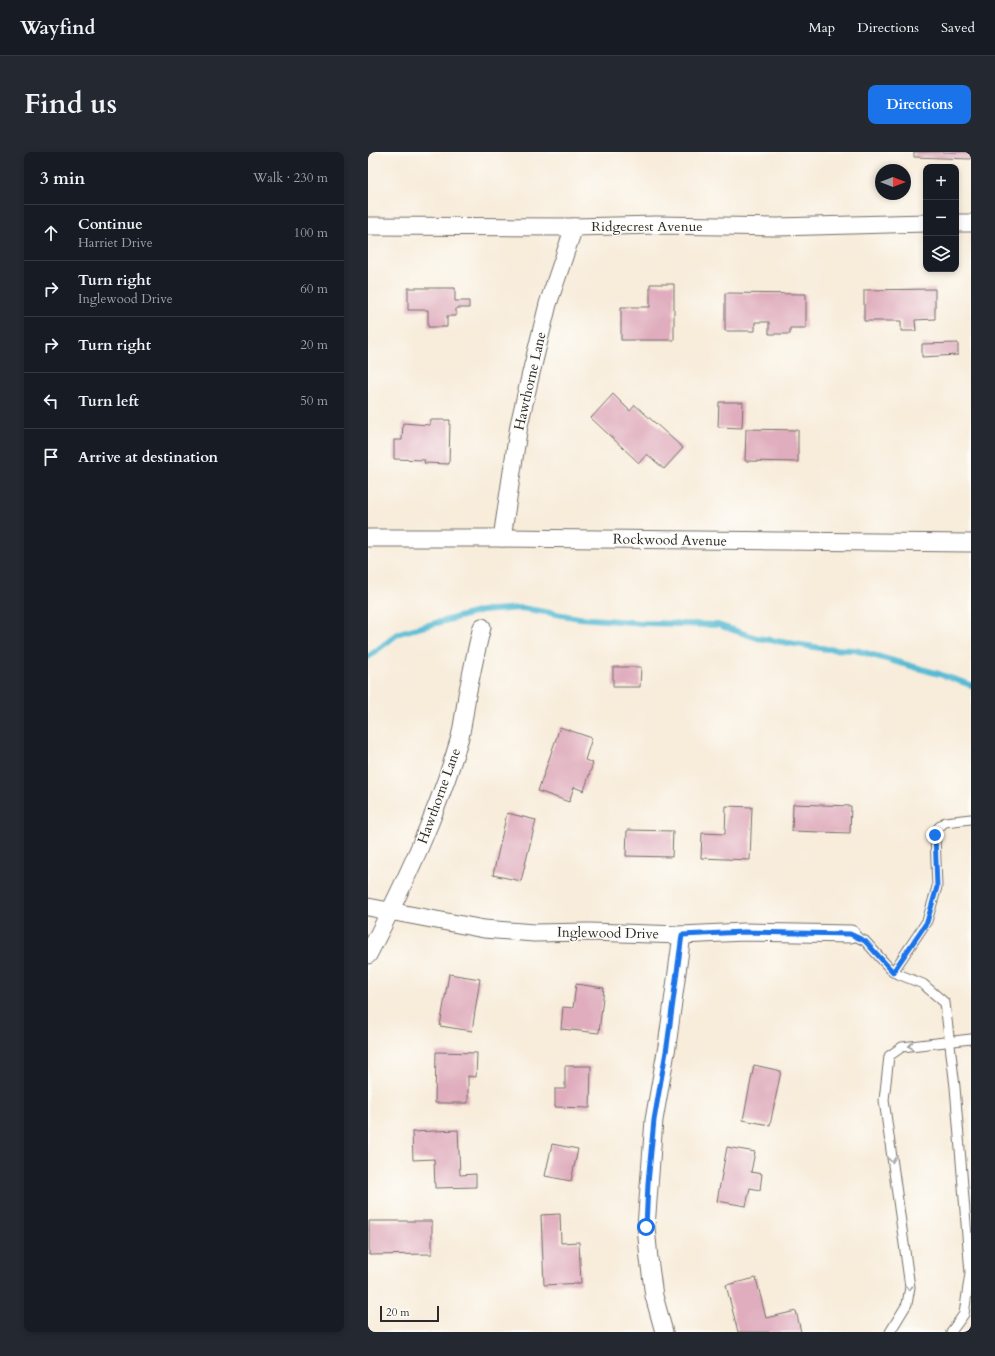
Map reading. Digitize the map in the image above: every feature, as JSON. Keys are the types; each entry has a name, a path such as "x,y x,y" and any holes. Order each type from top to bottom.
{"street":[{"name":"Ridgecrest Avenue","path":"368,226 574,227 656,225 778,227 923,223"},
{"path":"959,223 971,223"},
{"name":"Hawthorne Lane","path":"502,538 519,424 548,304 574,227"},
{"name":"Rockwood Avenue","path":"368,538 971,543"},
{"name":"Hawthorne Lane","path":"368,955 420,848 449,772 460,735 482,627"},
{"name":"Inglewood Drive","path":"368,907 484,929 534,933 589,932 682,935 744,932 850,934"},
{"path":"664,1332 654,1296 648,1259 646,1227 648,1183 654,1120 667,1046 682,935"}],"lane":[{"path":"893,972 927,922 937,887 935,835 939,827 945,822 971,820"},
{"path":"850,934 865,941 893,972 923,984 945,1003 955,1087 970,1273 964,1314 951,1332"},
{"path":"890,1332 907,1304 910,1287 884,1100 889,1056 902,1047 971,1039"}],"building":[{"path":"914,152 971,152 971,159 914,157"},
{"path":"650,284 674,284 674,340 621,340 621,307 650,307"},
{"path":"408,288 455,288 455,301 469,301 469,308 456,308 456,316 447,316 447,327 428,327 428,310 408,310"},
{"path":"935,289 935,319 915,320 916,331 901,331 901,321 864,321 864,290"},
{"path":"725,293 806,294 806,328 790,328 790,334 769,334 769,322 755,322 755,331 725,331"},
{"path":"958,343 958,355 922,357 922,344"},
{"path":"613,394 630,411 635,405 683,448 664,469 647,454 639,463 591,418"},
{"path":"719,402 743,402 742,428 718,427"},
{"path":"430,420 450,420 449,464 424,463 425,460 394,459 394,440 402,440 403,423 430,425"},
{"path":"746,429 798,430 798,462 745,461"},
{"path":"613,667 641,667 640,687 613,687"},
{"path":"560,727 592,738 585,760 593,763 584,791 574,787 569,802 538,791"},
{"path":"793,804 851,806 850,833 792,831"},
{"path":"726,806 752,807 750,860 701,858 702,833 725,834"},
{"path":"507,813 536,820 521,881 493,875"},
{"path":"627,830 673,831 672,857 626,856"},
{"path":"449,974 480,979 472,1031 440,1026"},
{"path":"576,984 604,988 599,1033 561,1029 563,1007 573,1008"},
{"path":"436,1052 477,1053 476,1077 468,1076 468,1103 435,1103"},
{"path":"754,1065 781,1071 770,1125 743,1120"},
{"path":"565,1066 591,1066 590,1108 555,1107 555,1089 565,1089"},
{"path":"458,1130 460,1175 476,1174 476,1187 435,1188 434,1159 413,1160 412,1132"},
{"path":"552,1144 578,1149 571,1181 545,1176"},
{"path":"727,1147 755,1152 751,1172 762,1174 760,1190 750,1188 746,1206 717,1201"},
{"path":"560,1214 561,1243 579,1242 581,1283 544,1285 541,1215"},
{"path":"369,1221 432,1221 432,1254 369,1255"},
{"path":"756,1278 766,1318 796,1311 801,1332 738,1332 726,1285"}],"waterway":[{"path":"368,657 399,633 481,611 522,608 579,618 643,623 718,625 757,638 827,649 855,650 939,674 971,685"}],"route":[{"path":"646,1227 648,1183 654,1120 667,1046 682,935 744,932 850,934 865,941 893,972 927,922 937,887 935,835"}]}
